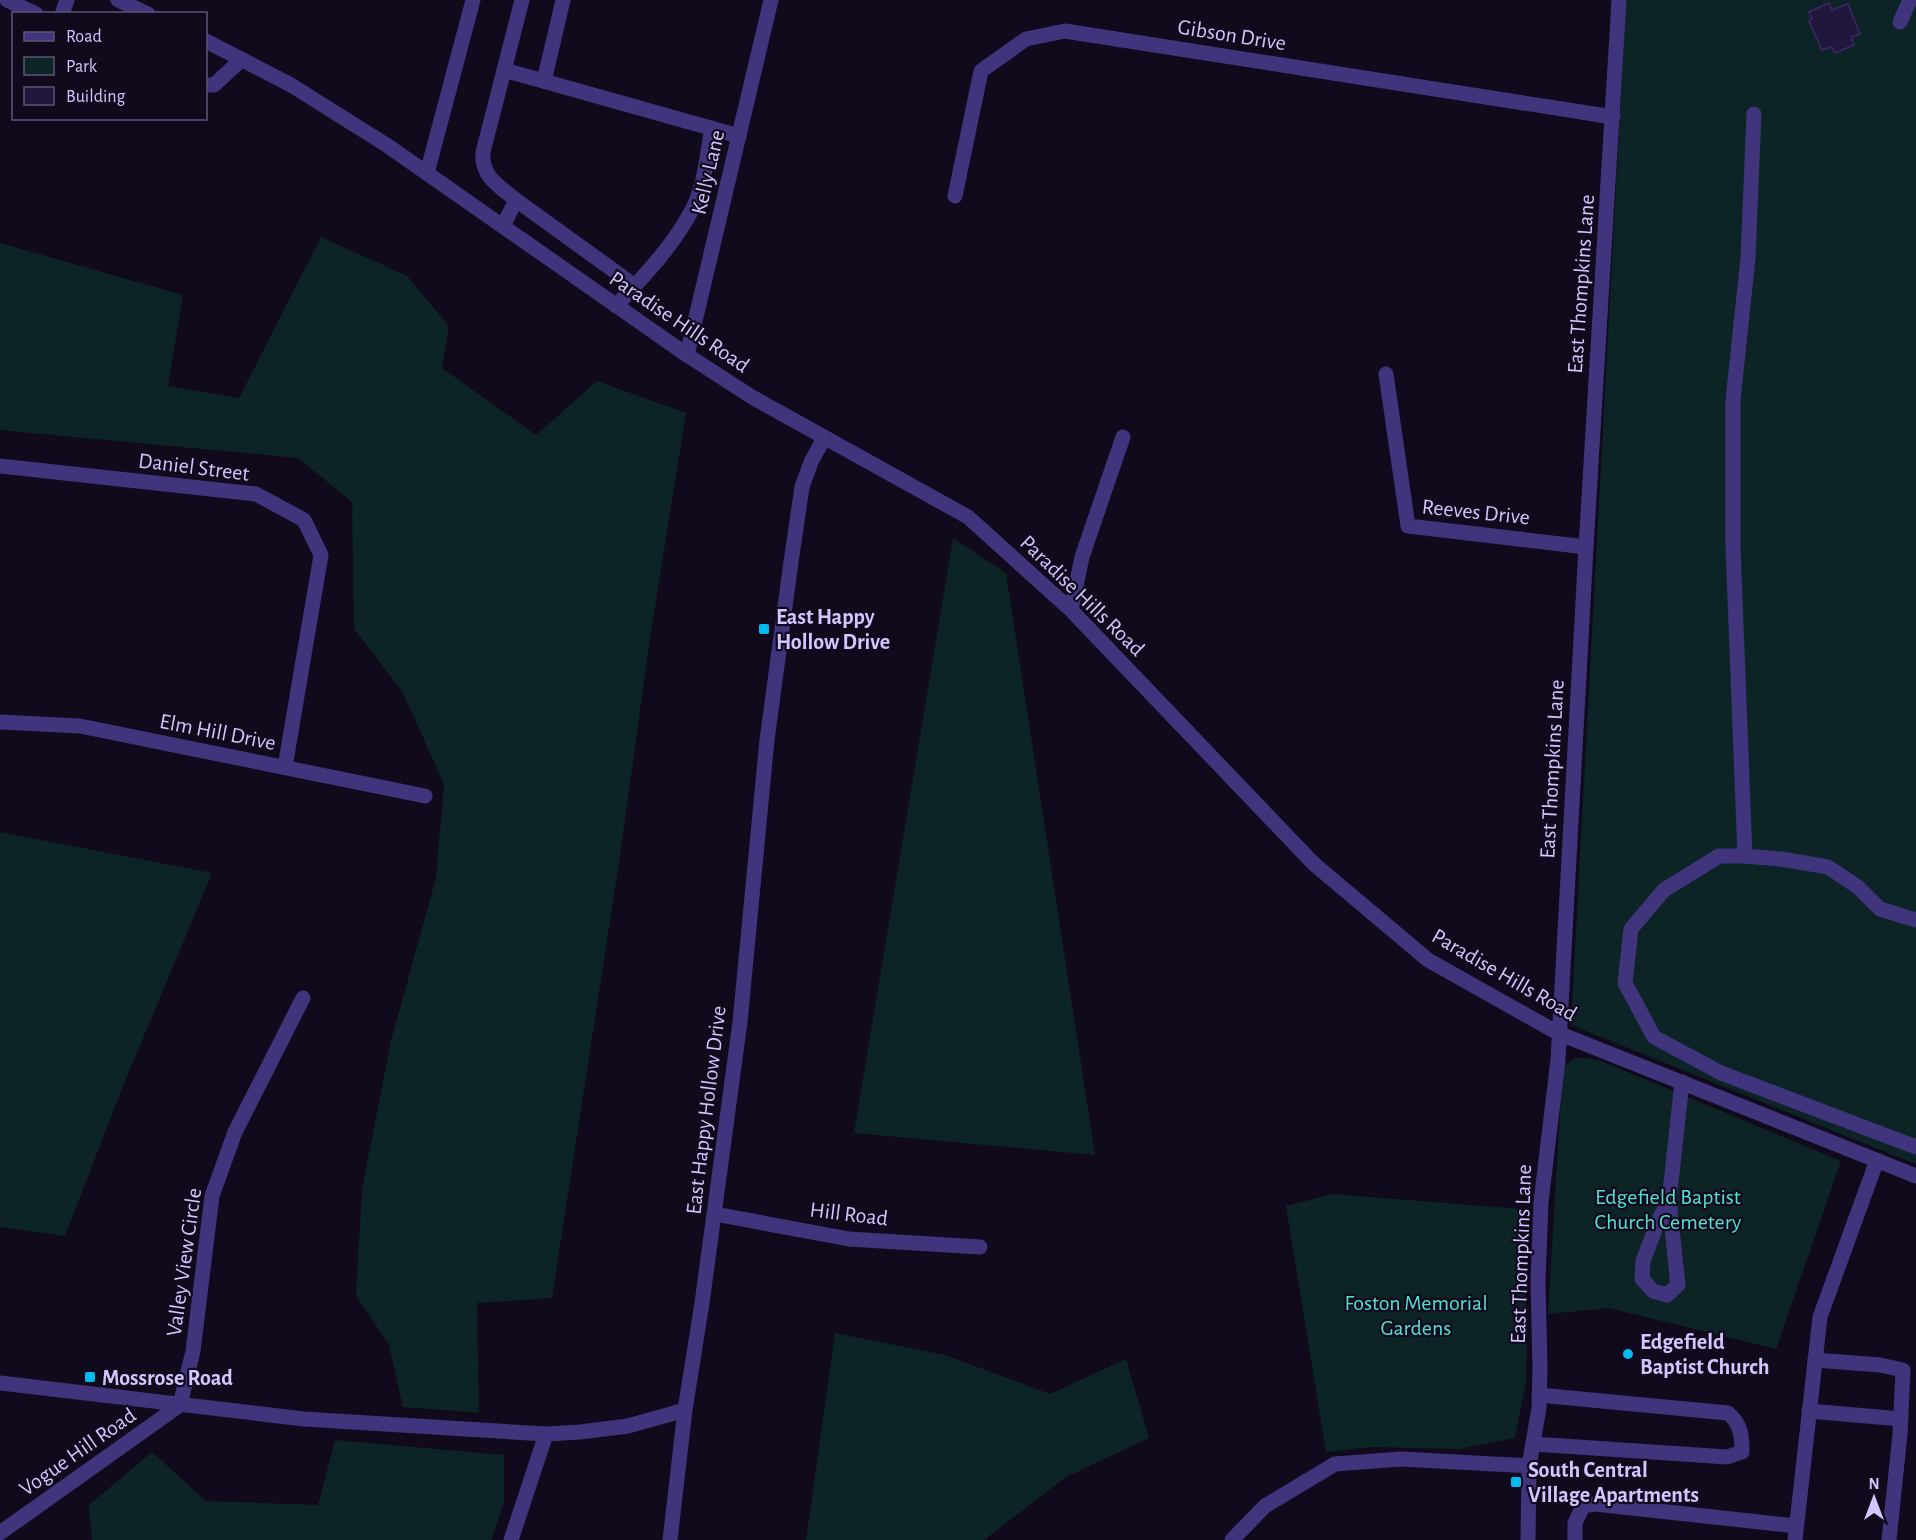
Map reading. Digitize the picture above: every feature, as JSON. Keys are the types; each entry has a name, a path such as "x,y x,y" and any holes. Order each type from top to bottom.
{"street":[{"path":"7,0 32,12"},
{"path":"427,173 473,0"},
{"path":"522,0 483,152 482,164 486,173 516,200 635,286"},
{"path":"544,81 564,0"},
{"name":"Kelly Lane","path":"687,355 771,0"},
{"name":"East Thompkins Lane","path":"1527,1540 1529,1466 1539,1395 1538,1281 1541,1202 1558,1060 1619,0"},
{"path":"1900,22 1910,0"},
{"path":"120,5 142,12"},
{"name":"Gibson Drive","path":"955,196 981,71 1026,39 1065,31 1613,117"},
{"name":"Paradise Hills Road","path":"207,42 329,107 687,355 752,397 968,517 1071,610 1314,864 1428,960 1558,1033 1916,1176"},
{"path":"207,85 214,85 242,59"},
{"path":"504,70 739,136"},
{"path":"1745,856 1733,547 1732,400 1748,258 1754,114"},
{"path":"616,306 664,253 693,206 702,181 712,128"},
{"path":"503,226 516,200"},
{"path":"564,269 580,247"},
{"name":"Reeves Drive","path":"1386,374 1408,526 1586,546"},
{"path":"1071,610 1082,557 1123,437"},
{"name":"East Happy Hollow Drive","path":"670,1540 685,1410 715,1214 740,1022 768,740 791,562 802,487 811,462 824,438"},
{"name":"Daniel Street","path":"0,466 256,495 303,520 321,555 285,767"},
{"name":"Elm Hill Drive","path":"0,722 80,726 425,796"},
{"path":"1916,920 1880,909 1858,887 1828,867 1781,859 1719,856 1664,890 1631,929 1625,983 1654,1037 1721,1073 1916,1147"},
{"name":"Valley View Circle","path":"180,1405 193,1351 212,1196 235,1132 303,998"},
{"path":"1669,1201 1659,1219 1643,1261 1642,1279 1653,1291 1667,1295 1678,1285 1669,1201 1682,1082"},
{"path":"1575,1540 1575,1523 1583,1506 1595,1504 1795,1533 1820,1317 1877,1160"},
{"name":"Hill Road","path":"715,1214 849,1239 980,1247"},
{"path":"1815,1360 1880,1365 1903,1370 1901,1419 1889,1540"},
{"path":"0,1383 303,1419 546,1434 628,1426 685,1410"},
{"path":"1533,1444 1727,1457 1742,1452 1742,1434 1736,1419 1728,1413 1539,1395"},
{"name":"Vogue Hill Road","path":"0,1533 180,1405"},
{"path":"1809,1411 1901,1419"},
{"path":"511,1540 546,1434"},
{"path":"1232,1540 1265,1506 1335,1464 1401,1459 1529,1466"}],"green space":[{"path":"1626,0 1916,0 1916,1164 1571,1025"},
{"path":"321,237 407,276 449,326 442,368 536,435 597,381 686,413 650,638 620,856 552,1298 477,1303 479,1413 403,1407 389,1345 356,1296 362,1189 391,1041 436,878 444,784 402,691 354,629 352,502 298,458 0,430 0,243 183,295 168,386 239,398"},
{"path":"953,538 1006,573 1095,1155 854,1133"},
{"path":"0,832 212,873 121,1091 65,1236 0,1227"},
{"name":"Edgefield Baptist Church Cemetery","path":"1575,1058 1599,1060 1841,1161 1776,1349 1609,1308 1548,1314 1564,1067"},
{"name":"Foston Memorial Gardens","path":"1333,1194 1520,1209 1527,1330 1526,1382 1515,1438 1460,1449 1370,1447 1326,1452 1286,1206"},
{"path":"835,1333 945,1355 1050,1394 1126,1359 1149,1438 1066,1477 984,1540 806,1540"},
{"path":"335,1440 504,1455 504,1503 491,1540 92,1540 89,1505 152,1452 206,1501 318,1505"}],"building":[{"path":"1829,3 1832,10 1848,4 1860,34 1851,37 1854,45 1835,53 1832,47 1822,50 1809,21 1812,19 1809,12"}],"place":[{"name":"East Happy Hollow Drive","path":"764,629"},
{"name":"Edgefield Baptist Church","path":"1628,1354"},
{"name":"Mossrose Road","path":"90,1377"},
{"name":"South Central Village Apartments","path":"1516,1482"}]}
